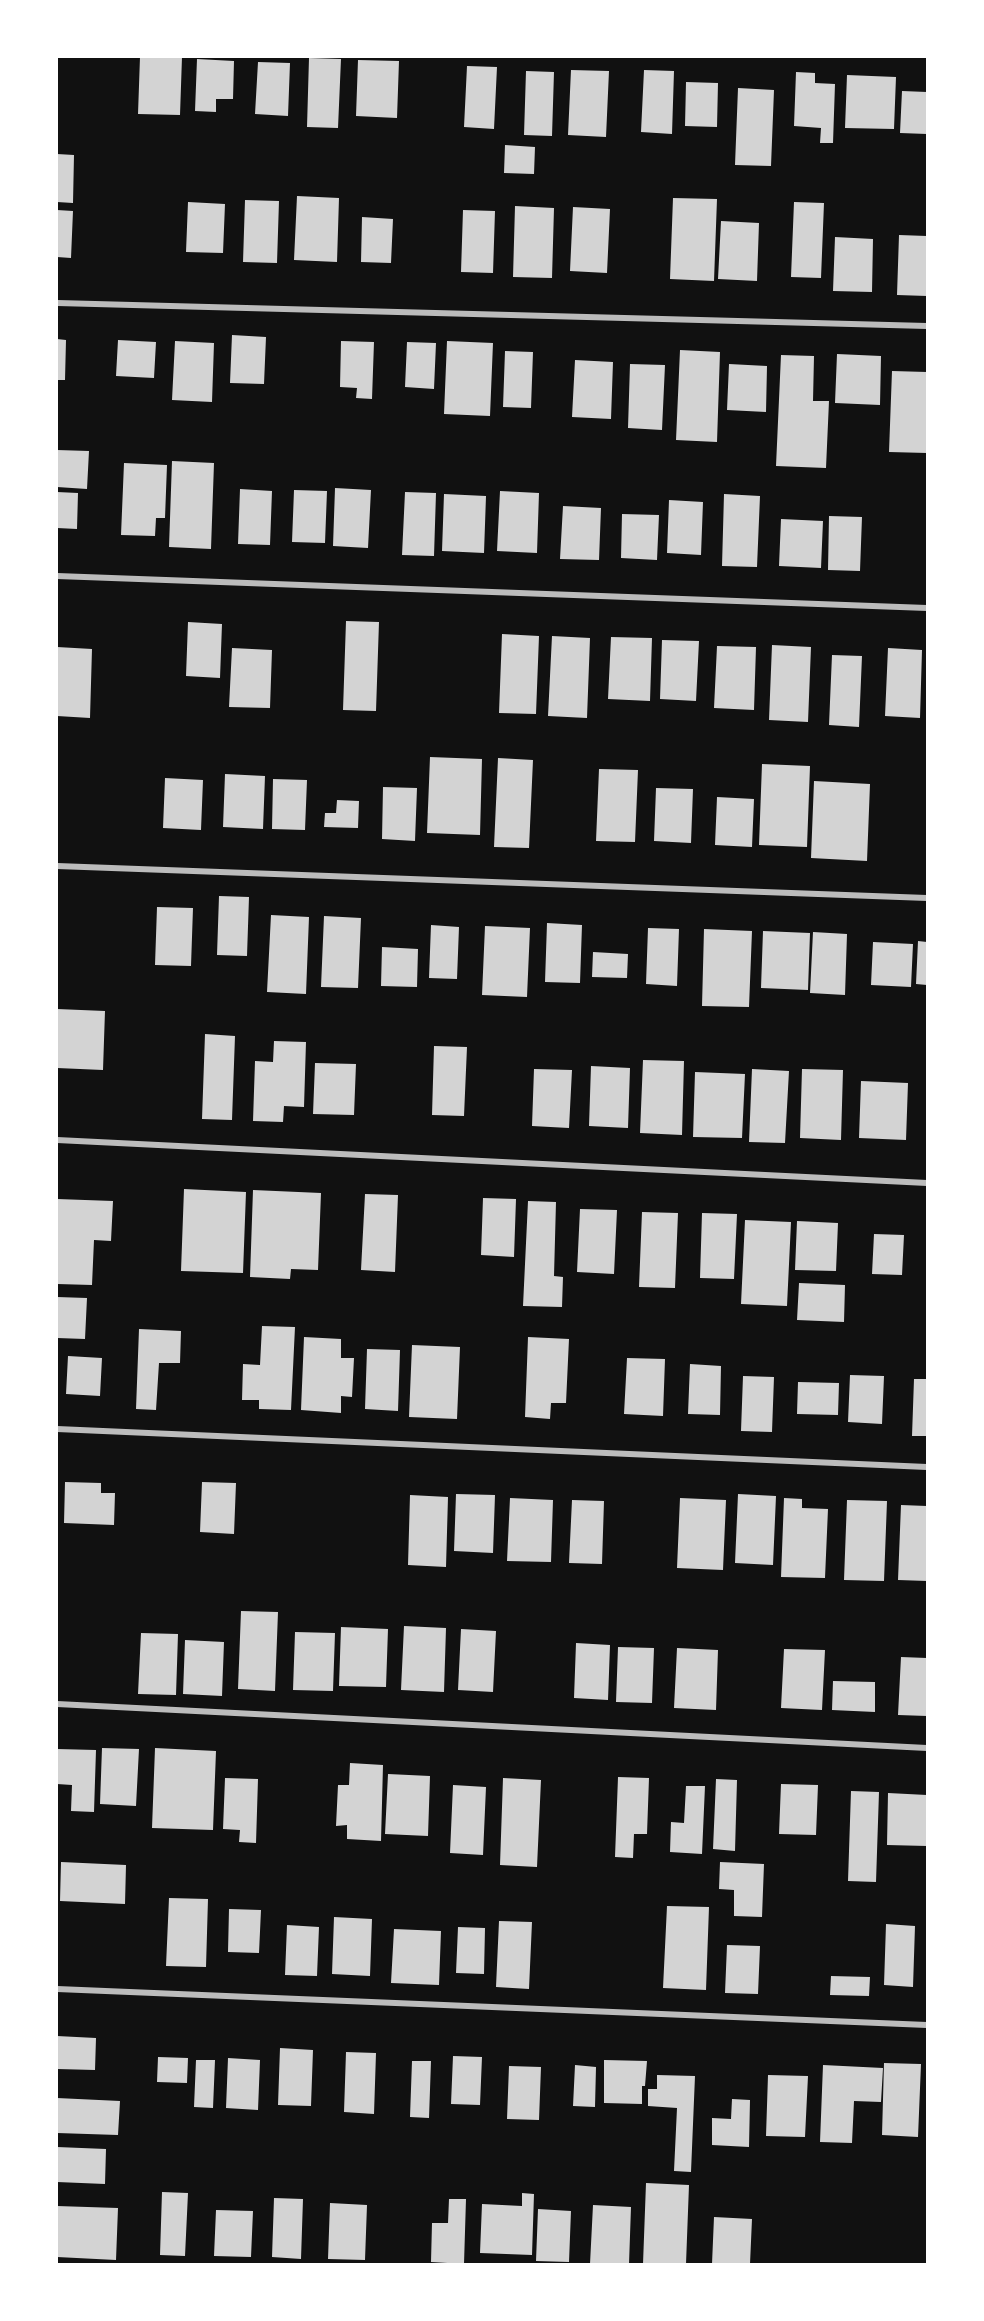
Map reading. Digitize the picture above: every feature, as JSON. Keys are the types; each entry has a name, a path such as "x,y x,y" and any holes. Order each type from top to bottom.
{"street":[{"path":"57,303 927,326"},
{"path":"57,576 927,608"},
{"path":"57,866 927,898"},
{"path":"57,1140 927,1183"},
{"path":"57,1429 927,1467"},
{"path":"57,1704 927,1748"},
{"path":"57,1989 927,2025"}],"building":[{"path":"140,57 182,57 180,115 138,114"},
{"path":"309,58 341,59 338,128 307,127"},
{"path":"197,59 234,61 233,99 216,99 216,112 195,111"},
{"path":"358,60 399,61 397,118 356,116"},
{"path":"258,62 290,63 288,116 255,114"},
{"path":"467,66 497,67 494,129 464,127"},
{"path":"571,70 609,71 606,137 568,135"},
{"path":"644,70 674,71 672,134 641,132"},
{"path":"526,71 554,72 552,136 524,135"},
{"path":"796,72 815,73 815,83 835,84 833,143 820,143 821,128 794,126"},
{"path":"847,75 896,77 894,129 845,128"},
{"path":"686,82 718,83 717,127 685,126"},
{"path":"738,88 774,90 771,166 735,165"},
{"path":"902,91 927,92 927,134 900,133"},
{"path":"505,145 535,147 534,174 504,173"},
{"path":"57,154 74,155 73,203 57,202"},
{"path":"297,196 339,198 337,262 294,260"},
{"path":"673,198 717,199 714,281 670,279"},
{"path":"245,200 279,201 277,263 243,262"},
{"path":"188,202 225,204 223,253 186,252"},
{"path":"794,202 824,203 821,278 791,277"},
{"path":"515,206 554,208 552,278 513,277"},
{"path":"573,207 610,209 607,273 570,271"},
{"path":"57,210 73,211 71,258 57,257"},
{"path":"463,210 495,211 493,273 461,272"},
{"path":"362,217 393,219 391,263 361,262"},
{"path":"721,221 759,223 757,281 718,279"},
{"path":"899,235 927,236 927,296 897,295"},
{"path":"835,237 873,239 872,292 833,291"},
{"path":"232,335 266,337 264,384 230,383"},
{"path":"57,339 66,340 65,380 57,380"},
{"path":"118,340 156,342 154,378 116,376"},
{"path":"175,341 214,343 212,402 172,400"},
{"path":"341,341 374,342 372,399 356,398 357,388 340,387"},
{"path":"447,341 493,343 490,416 444,414"},
{"path":"407,342 436,343 434,389 405,387"},
{"path":"680,350 720,352 717,442 676,440"},
{"path":"505,351 533,352 531,408 503,407"},
{"path":"837,354 881,356 880,405 835,403"},
{"path":"781,355 814,356 813,401 829,401 826,468 776,466"},
{"path":"575,360 613,362 611,419 572,417"},
{"path":"630,364 665,365 662,430 628,428"},
{"path":"729,364 767,366 766,412 727,410"},
{"path":"892,371 927,372 927,453 889,452"},
{"path":"57,450 89,451 87,489 57,487"},
{"path":"172,461 214,463 211,549 169,547"},
{"path":"124,463 167,465 165,518 156,518 155,536 121,535"},
{"path":"335,488 371,490 368,548 333,546"},
{"path":"240,489 272,491 270,545 238,544"},
{"path":"294,490 327,491 325,543 292,542"},
{"path":"500,491 539,493 537,553 497,551"},
{"path":"57,492 78,493 77,529 57,528"},
{"path":"405,492 436,493 434,556 402,555"},
{"path":"444,494 486,496 484,553 442,551"},
{"path":"724,494 760,496 757,567 722,566"},
{"path":"669,500 703,502 701,555 667,553"},
{"path":"563,506 601,508 599,560 560,559"},
{"path":"622,514 659,515 657,560 621,558"},
{"path":"829,516 862,517 860,571 828,570"},
{"path":"781,519 823,521 821,568 779,566"},
{"path":"346,621 379,622 376,711 343,710"},
{"path":"188,622 222,624 220,678 186,676"},
{"path":"502,634 539,636 536,714 499,713"},
{"path":"552,636 590,638 587,718 548,716"},
{"path":"611,637 652,638 650,701 608,699"},
{"path":"662,640 699,641 696,701 660,699"},
{"path":"772,645 811,647 808,722 769,720"},
{"path":"717,646 756,647 754,710 714,708"},
{"path":"57,647 92,649 90,718 57,716"},
{"path":"232,648 272,650 270,708 229,707"},
{"path":"888,648 922,650 920,718 885,716"},
{"path":"832,655 862,656 859,727 829,725"},
{"path":"430,757 482,759 480,835 427,833"},
{"path":"498,758 533,760 529,848 494,847"},
{"path":"762,764 810,766 807,847 759,845"},
{"path":"599,769 638,770 635,842 596,841"},
{"path":"225,774 265,776 263,829 223,827"},
{"path":"165,778 203,780 201,830 163,828"},
{"path":"273,779 307,780 305,830 272,829"},
{"path":"814,781 870,784 867,861 811,858"},
{"path":"383,787 417,788 415,841 382,839"},
{"path":"656,788 693,789 691,843 654,841"},
{"path":"717,797 754,799 752,847 715,845"},
{"path":"337,800 359,801 358,828 324,827 325,813 336,813"},
{"path":"219,896 249,897 247,956 217,955"},
{"path":"157,907 193,908 191,966 155,965"},
{"path":"271,915 309,917 306,994 267,992"},
{"path":"324,916 361,918 358,988 321,987"},
{"path":"547,923 582,925 580,983 545,982"},
{"path":"431,925 459,927 457,979 429,978"},
{"path":"485,926 530,928 527,997 482,995"},
{"path":"648,928 679,929 677,986 646,984"},
{"path":"704,929 752,931 749,1007 702,1006"},
{"path":"763,931 810,933 808,990 761,988"},
{"path":"813,932 847,934 845,995 810,993"},
{"path":"918,941 927,942 927,985 916,984"},
{"path":"873,942 913,944 911,987 871,985"},
{"path":"382,947 418,949 417,987 381,986"},
{"path":"593,952 628,954 627,978 592,977"},
{"path":"57,1009 105,1011 103,1070 57,1068"},
{"path":"205,1034 235,1036 232,1120 202,1119"},
{"path":"274,1041 306,1042 304,1107 284,1106 283,1122 253,1121 255,1061 273,1062"},
{"path":"434,1046 467,1047 464,1116 432,1115"},
{"path":"643,1060 684,1061 682,1135 640,1133"},
{"path":"315,1063 356,1064 354,1115 313,1114"},
{"path":"591,1066 630,1068 628,1128 589,1126"},
{"path":"534,1069 572,1070 569,1128 532,1126"},
{"path":"752,1069 789,1071 785,1143 749,1142"},
{"path":"802,1069 843,1070 841,1140 800,1138"},
{"path":"695,1072 745,1074 742,1138 693,1137"},
{"path":"861,1081 908,1083 906,1140 859,1138"},
{"path":"184,1189 246,1192 243,1273 181,1271"},
{"path":"253,1190 321,1193 318,1270 291,1269 290,1279 250,1277"},
{"path":"365,1194 398,1195 395,1272 361,1270"},
{"path":"483,1198 516,1199 514,1257 481,1255"},
{"path":"57,1199 113,1201 111,1241 94,1240 92,1285 57,1284"},
{"path":"528,1201 556,1202 554,1276 563,1277 562,1307 523,1306"},
{"path":"580,1209 617,1210 614,1274 577,1272"},
{"path":"642,1212 678,1213 675,1288 639,1287"},
{"path":"702,1213 737,1214 734,1279 700,1278"},
{"path":"745,1220 791,1222 787,1306 741,1304"},
{"path":"797,1221 838,1223 836,1271 795,1270"},
{"path":"874,1234 904,1235 902,1275 872,1274"},
{"path":"799,1283 845,1285 844,1322 797,1320"},
{"path":"57,1297 87,1298 85,1339 57,1338"},
{"path":"262,1326 295,1327 291,1410 259,1409 259,1400 242,1400 243,1364 260,1365"},
{"path":"139,1329 181,1331 180,1363 159,1363 156,1410 136,1409"},
{"path":"304,1337 341,1339 341,1358 354,1358 352,1397 341,1396 341,1413 301,1410"},
{"path":"528,1337 569,1339 566,1403 551,1403 550,1419 525,1417"},
{"path":"412,1345 460,1347 457,1419 409,1417"},
{"path":"367,1349 400,1350 398,1411 365,1409"},
{"path":"68,1356 102,1358 100,1396 66,1394"},
{"path":"627,1358 665,1359 663,1416 624,1414"},
{"path":"690,1364 721,1366 720,1415 688,1414"},
{"path":"850,1375 884,1376 882,1424 848,1422"},
{"path":"743,1376 774,1377 772,1432 741,1431"},
{"path":"914,1379 927,1379 927,1436 912,1436"},
{"path":"798,1382 839,1383 838,1415 797,1414"},
{"path":"65,1482 101,1483 101,1493 115,1493 114,1525 64,1523"},
{"path":"202,1482 236,1483 234,1534 200,1532"},
{"path":"456,1494 495,1495 493,1553 454,1551"},
{"path":"738,1494 776,1496 773,1565 735,1563"},
{"path":"410,1495 448,1497 446,1567 408,1565"},
{"path":"510,1498 553,1500 551,1562 507,1561"},
{"path":"680,1498 726,1500 723,1570 677,1568"},
{"path":"784,1498 802,1499 802,1508 828,1509 825,1578 781,1577"},
{"path":"572,1500 604,1501 602,1564 569,1563"},
{"path":"847,1500 887,1501 884,1581 844,1580"},
{"path":"901,1505 927,1506 927,1581 898,1580"},
{"path":"241,1611 278,1612 275,1691 238,1689"},
{"path":"404,1626 446,1628 444,1692 401,1690"},
{"path":"341,1627 388,1629 386,1687 339,1686"},
{"path":"461,1629 496,1631 493,1692 458,1690"},
{"path":"295,1632 335,1633 333,1691 293,1690"},
{"path":"141,1633 178,1634 176,1695 138,1694"},
{"path":"185,1640 224,1642 222,1696 183,1694"},
{"path":"576,1643 610,1645 608,1700 574,1698"},
{"path":"618,1647 654,1648 652,1703 616,1702"},
{"path":"677,1648 718,1650 716,1710 674,1708"},
{"path":"784,1649 825,1650 822,1710 781,1708"},
{"path":"901,1657 927,1658 927,1716 898,1715"},
{"path":"833,1681 875,1682 875,1712 832,1710"},
{"path":"102,1748 139,1749 136,1806 100,1804"},
{"path":"155,1748 216,1751 213,1830 152,1828"},
{"path":"57,1749 96,1750 94,1812 71,1811 72,1785 57,1784"},
{"path":"350,1763 383,1765 381,1841 347,1839 347,1825 336,1826 338,1785 349,1785"},
{"path":"388,1774 430,1776 428,1836 385,1834"},
{"path":"618,1777 649,1778 647,1834 634,1834 633,1858 615,1857"},
{"path":"225,1778 258,1779 256,1843 239,1842 240,1830 223,1829"},
{"path":"503,1778 541,1780 537,1867 500,1865"},
{"path":"716,1779 737,1780 735,1851 713,1849"},
{"path":"781,1784 818,1785 816,1835 779,1834"},
{"path":"453,1785 486,1787 483,1855 450,1853"},
{"path":"686,1786 705,1786 702,1854 670,1852 671,1822 684,1823"},
{"path":"851,1791 879,1792 876,1882 848,1881"},
{"path":"888,1793 927,1795 927,1846 887,1845"},
{"path":"61,1862 126,1865 125,1904 60,1901"},
{"path":"720,1862 764,1864 762,1917 734,1916 734,1890 719,1889"},
{"path":"169,1898 208,1899 206,1967 166,1966"},
{"path":"667,1906 709,1907 706,1990 663,1988"},
{"path":"229,1909 261,1910 259,1953 228,1952"},
{"path":"334,1917 372,1919 370,1976 332,1974"},
{"path":"499,1921 532,1922 529,1989 496,1987"},
{"path":"886,1924 915,1926 913,1987 884,1985"},
{"path":"287,1925 319,1927 317,1976 285,1975"},
{"path":"458,1927 485,1928 484,1974 456,1973"},
{"path":"394,1929 441,1931 439,1985 391,1983"},
{"path":"727,1945 760,1946 758,1994 725,1993"},
{"path":"831,1976 870,1977 869,1996 830,1995"},
{"path":"57,2036 96,2038 95,2070 57,2069"},
{"path":"280,2048 313,2050 311,2106 278,2105"},
{"path":"346,2052 376,2053 374,2114 344,2112"},
{"path":"453,2056 482,2057 480,2105 451,2104"},
{"path":"158,2057 188,2058 187,2083 157,2082"},
{"path":"228,2058 260,2060 258,2110 226,2108"},
{"path":"196,2060 215,2060 213,2108 194,2107"},
{"path":"604,2060 647,2061 645,2086 642,2086 642,2104 604,2103"},
{"path":"412,2061 431,2061 429,2118 410,2117"},
{"path":"884,2063 921,2064 918,2137 882,2135"},
{"path":"575,2065 596,2067 595,2107 573,2106"},
{"path":"823,2065 883,2068 881,2102 854,2101 852,2143 820,2142"},
{"path":"509,2066 541,2067 539,2120 507,2119"},
{"path":"657,2075 695,2076 691,2172 674,2171 677,2108 648,2106 648,2089 657,2089"},
{"path":"768,2075 808,2076 805,2137 766,2136"},
{"path":"57,2098 120,2101 118,2135 57,2133"},
{"path":"732,2099 750,2100 749,2147 712,2145 712,2118 731,2119"},
{"path":"57,2147 106,2149 105,2184 57,2182"},
{"path":"646,2183 689,2185 686,2264 643,2264"},
{"path":"162,2192 188,2193 185,2256 160,2255"},
{"path":"522,2193 534,2194 532,2255 480,2253 482,2204 522,2206"},
{"path":"274,2198 303,2199 301,2259 272,2257"},
{"path":"449,2199 466,2199 464,2264 431,2262 432,2223 448,2223"},
{"path":"330,2203 367,2205 365,2260 328,2259"},
{"path":"593,2205 631,2207 629,2264 590,2264"},
{"path":"57,2206 118,2208 116,2260 57,2257"},
{"path":"538,2209 571,2211 569,2262 536,2261"},
{"path":"216,2210 253,2211 251,2257 214,2256"},
{"path":"714,2217 752,2219 750,2264 712,2264"}]}
